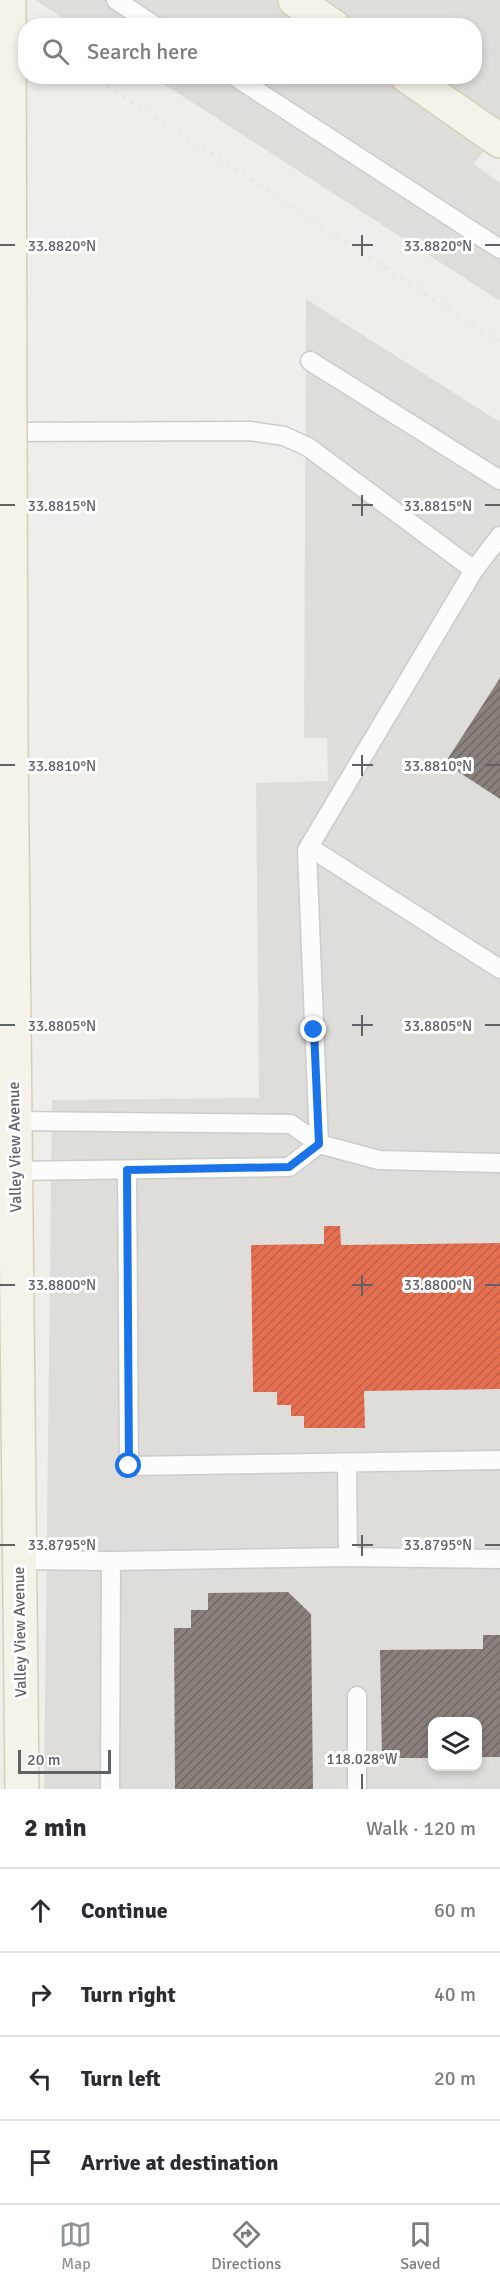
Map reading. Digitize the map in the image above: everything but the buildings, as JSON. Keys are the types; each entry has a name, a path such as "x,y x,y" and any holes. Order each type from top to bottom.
{"main road":[{"name":"Valley View Avenue","path":"9,0 11,740 22,1789"},
{"path":"296,0 322,18"},
{"path":"419,84 497,138"}],"lane":[{"path":"116,0 143,18"},
{"path":"246,84 500,249"},
{"path":"310,361 500,480"},
{"path":"0,432 250,431 284,436 308,447 474,570"},
{"path":"319,1144 309,847 474,570 500,536"},
{"path":"309,847 500,969"},
{"path":"15,1121 291,1124 319,1144 379,1160 500,1163"},
{"path":"16,1171 289,1167 319,1144"},
{"path":"127,1170 129,1466 500,1460"},
{"path":"347,1462 348,1557"},
{"path":"20,1560 500,1558"},
{"path":"110,1789 111,1561"},
{"path":"357,1696 357,1789"}],"shaded area":[{"path":"35,0 500,0 500,129 474,164 500,183 500,301 164,84 482,84 482,18 63,18"},
{"path":"306,299 500,422 500,1789 44,1789 52,1100 259,1098 256,783 328,781 327,738 304,738"}],"railway":[{"path":"0,18 18,29"},
{"path":"103,84 500,342"}],"route":[{"path":"129,1466 127,1170 289,1167 319,1144 314,1030"}]}
